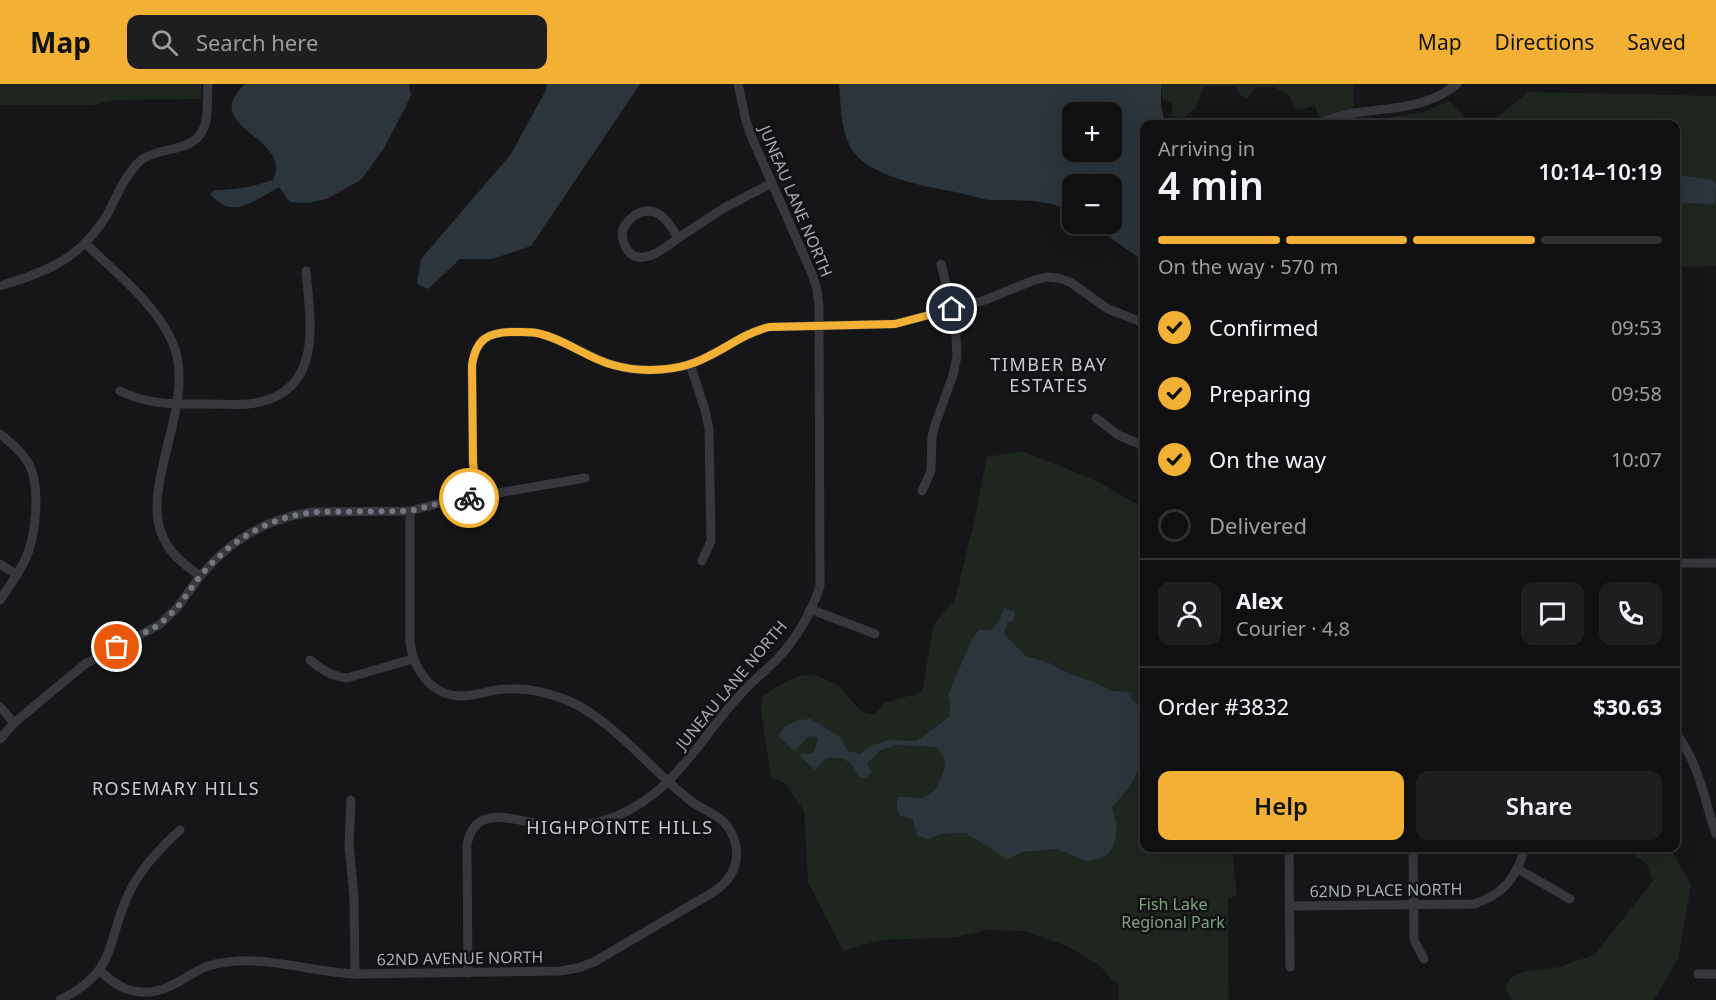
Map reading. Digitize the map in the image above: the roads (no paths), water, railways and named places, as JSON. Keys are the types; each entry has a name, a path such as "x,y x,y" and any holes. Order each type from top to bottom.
{"street":[{"path":"0,286 51,268 73,254 85,243 107,214 133,168 140,161 150,155 187,145 196,140 206,123 208,84"},
{"name":"JUNEAU LANE NORTH","path":"468,973 467,844 472,829 478,822 507,817 546,825 590,824 633,809 652,797 669,782 739,695 789,645 817,595 821,577 817,290 746,121 738,84"},
{"path":"1328,120 1417,105 1433,99 1457,84"},
{"path":"678,238 670,224 658,213 652,211 633,216 623,228 622,234 628,252 638,257 652,256 730,204 771,183"},
{"path":"85,243 149,305 170,335 176,352 180,388 158,494 156,515 161,534 171,550 200,576"},
{"path":"922,491 931,471 932,437 935,425 953,375 957,356 957,336 941,264"},
{"path":"120,391 156,403 248,405 271,399 293,384 307,360 311,333 306,271"},
{"path":"477,497 473,463 472,365 478,345 485,337 495,333 540,333 612,365 648,370 667,369 705,359 752,332 769,327 895,324 985,300 1046,277 1070,282 1108,309 1140,321"},
{"path":"690,364 709,429 711,542 702,561"},
{"path":"1096,418 1118,435 1140,444"},
{"path":"0,434 22,454 34,479 34,530 27,554 17,575 0,600"},
{"path":"0,739 14,723 85,664 159,625 177,608 200,576 232,545 260,528 291,516 313,512 410,511 441,503 585,478"},
{"path":"310,660 326,673 347,678 413,659 410,643 410,511"},
{"path":"1680,563 1716,563"},
{"path":"0,564 17,575"},
{"path":"810,609 875,634"},
{"name":"62ND AVENUE NORTH","path":"100,971 128,991 152,994 164,992 208,966 222,963 262,961 334,973 355,974 560,971 578,968 610,953 725,884 732,874 737,851 730,829 721,820 695,804 589,712 570,701 528,690 507,689 461,696 449,694 425,680 417,670 413,659"},
{"path":"0,707 14,723"},
{"path":"1680,743 1696,768 1716,834"},
{"path":"351,800 349,844 354,898 355,974"},
{"path":"60,1000 74,993 100,971 111,948 120,913 130,889 160,848 180,830"},
{"path":"1289,852 1290,967"},
{"path":"1413,852 1414,940 1424,959"},
{"name":"62ND PLACE NORTH","path":"1289,906 1474,904 1486,900 1506,886 1518,869 1524,852"},
{"path":"1518,869 1570,899"},
{"path":"1698,974 1716,974"}],"district":[{"name":"TIMBER BAY ESTATES","path":"1049,374"},
{"name":"ROSEMARY HILLS","path":"176,788"},
{"name":"HIGHPOINTE HILLS","path":"620,827"}],"park label":[{"name":"Fish Lake Regional Park","path":"1173,913"}]}
